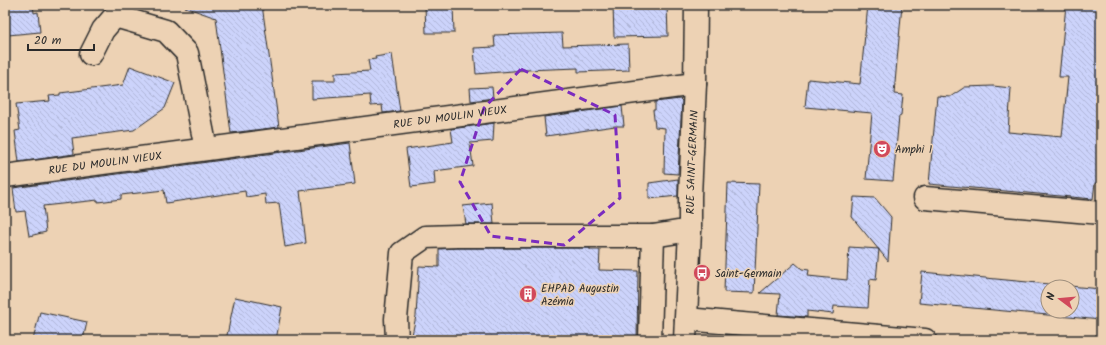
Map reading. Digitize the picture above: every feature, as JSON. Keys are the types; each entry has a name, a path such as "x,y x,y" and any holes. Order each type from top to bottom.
{"street":[{"name":"RUE SAINT-GERMAIN","path":"696,5 695,84 686,330 925,340"},
{"path":"91,54 103,30 115,16 166,31 188,53 206,149"},
{"name":"RUE DU MOULIN VIEUX","path":"5,176 695,84"},
{"path":"925,198 1101,213"},
{"path":"397,340 396,319 402,253 425,238 458,236 653,236 690,230"},
{"path":"650,340 653,236"}],"highlighted area":[{"path":"521,69 615,115 620,198 564,245 491,236 460,182 484,108"}],"building":[{"path":"5,5 33,5 34,13 38,12 40,32 8,35"},
{"path":"186,5 262,5 279,127 231,133 216,18 185,7"},
{"path":"425,5 453,5 454,33 426,33"},
{"path":"613,5 667,5 668,36 614,37"},
{"path":"868,5 902,5 894,94 903,95 901,115 899,116 893,181 866,179 872,113 805,107 808,79 860,84"},
{"path":"1066,5 1101,5 1101,183 1095,183 1093,199 929,184 937,96 950,97 965,87 993,86 1011,88 1008,132 1062,137 1068,77 1059,77"},
{"path":"562,33 563,46 628,44 629,70 578,72 578,68 476,74 474,48 495,47 494,35"},
{"path":"392,54 400,111 383,113 382,105 371,106 370,95 312,99 312,81 335,81 335,73 370,71 368,60 376,59 375,57"},
{"path":"130,66 175,83 165,108 134,130 72,138 74,154 19,162 15,131 20,130 16,104 50,101 49,96 60,95 60,93 123,85"},
{"path":"492,87 493,98 471,101 470,88"},
{"path":"680,99 682,101 678,174 664,173 665,128 655,127 653,110 655,110 655,102"},
{"path":"622,106 624,126 546,136 544,117"},
{"path":"494,123 493,141 470,143 473,166 434,171 435,184 411,187 406,149 453,142 451,129"},
{"path":"350,143 355,184 300,191 306,243 285,247 279,203 266,204 265,194 246,197 245,191 166,203 164,190 121,195 121,199 43,206 46,232 29,236 25,211 16,212 13,188"},
{"path":"678,179 678,196 649,199 649,183"},
{"path":"728,183 759,184 754,293 724,292"},
{"path":"854,197 875,198 891,217 888,261 852,217"},
{"path":"492,203 494,224 466,224 463,206"},
{"path":"849,247 879,249 876,280 870,279 868,308 834,306 833,314 807,311 807,317 778,315 780,294 760,293 795,263 802,269 809,270 808,276 847,280"},
{"name":"EHPAD Augustin Azémia","path":"590,248 590,250 600,250 599,270 638,271 637,340 411,340 416,316 419,266 439,267 439,249"},
{"path":"922,272 1040,283 1040,314 919,303"},
{"path":"1080,287 1101,289 1101,320 1080,318"},
{"path":"235,297 282,307 276,340 226,340"},
{"path":"40,312 87,322 83,340 33,340"}],"place":[{"name":"Amphi 1","path":"882,149"},
{"name":"Saint-Germain","path":"702,273"},
{"name":"EHPAD Augustin Azémia","path":"528,294"}]}
